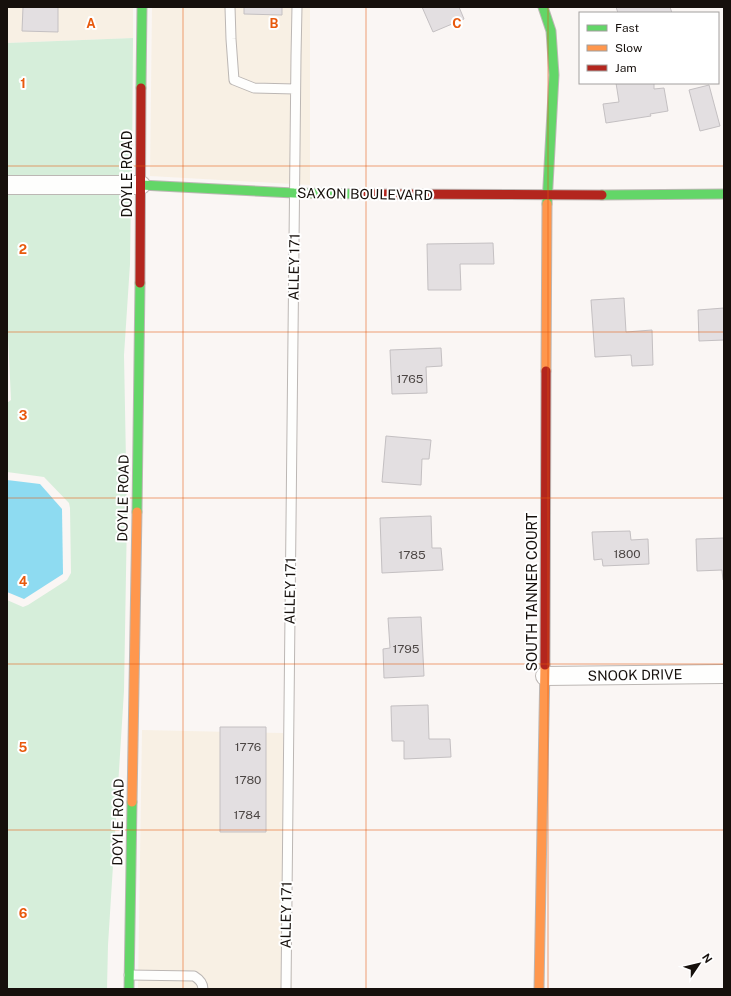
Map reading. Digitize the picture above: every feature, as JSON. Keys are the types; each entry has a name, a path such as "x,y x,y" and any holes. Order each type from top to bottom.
{"main road":[{"name":"DOYLE ROAD","path":"129,989 140,344 142,7"},
{"name":"SOUTH TANNER COURT","path":"539,989 546,676 547,196 554,75 551,31 543,7"},
{"name":"SAXON BOULEVARD","path":"141,185 294,193 547,196 724,194"}],"street":[{"name":"SAXON BOULEVARD","path":"7,185 141,185"},
{"name":"SNOOK DRIVE","path":"546,676 724,674"}],"lane":[{"path":"230,7 234,80 254,88 295,90"},
{"name":"ALLEY 171","path":"286,989 297,7"},
{"path":"129,975 194,976 199,979 203,989"}],"shaded area":[{"path":"7,7 133,7 133,38 7,43"},
{"path":"152,7 310,7 310,185 150,176"},
{"path":"142,730 283,733 292,989 138,989"}],"green space":[{"path":"133,38 132,176 7,176 7,43"},
{"path":"7,194 131,194 130,264 124,355 127,515 124,691 108,945 107,989 7,989 7,600 23,607 28,605 67,580 71,573 69,503 44,477 7,472 7,403 11,400 7,315"}],"water":[{"path":"7,480 40,484 62,509 63,574 24,599 7,592"}],"building":[{"path":"23,7 58,7 58,32 22,31"},
{"path":"244,7 282,7 282,15 244,14"},
{"path":"422,7 459,7 464,19 433,32"},
{"path":"616,7 670,7 672,12 618,12"},
{"path":"616,84 654,84 654,89 664,88 668,111 650,114 651,116 606,123 603,104 619,102"},
{"path":"709,85 720,126 700,131 689,90"},
{"path":"493,243 494,264 460,264 461,290 428,290 427,244"},
{"path":"624,298 626,332 652,330 653,365 632,366 631,355 595,357 591,300"},
{"path":"724,308 724,340 699,341 698,310"},
{"path":"441,348 442,366 426,367 427,393 392,394 390,350"},
{"path":"386,436 431,440 429,459 422,459 421,485 382,482"},
{"path":"431,516 432,548 441,548 443,570 382,573 380,518"},
{"path":"630,531 631,540 648,539 649,564 603,566 602,559 594,560 592,532"},
{"path":"724,538 724,580 722,570 697,571 696,539"},
{"path":"421,617 424,676 384,678 383,649 390,648 388,618"},
{"path":"428,705 429,739 450,739 451,757 404,759 404,741 392,741 391,706"},
{"path":"220,727 266,727 266,832 220,832"}],"traffic: fast":[{"path":"141,88 142,7"},
{"path":"543,7 551,31 554,75 547,204"},
{"path":"141,185 294,193 366,194"},
{"path":"602,195 724,194"},
{"path":"137,512 140,283"},
{"path":"129,989 132,802"}],"traffic: slow":[{"path":"546,371 547,204"},
{"path":"132,802 137,512"},
{"path":"539,989 545,665"}],"traffic: jam":[{"path":"140,283 141,88"},
{"path":"366,194 602,195"},
{"path":"545,665 546,371"}]}
